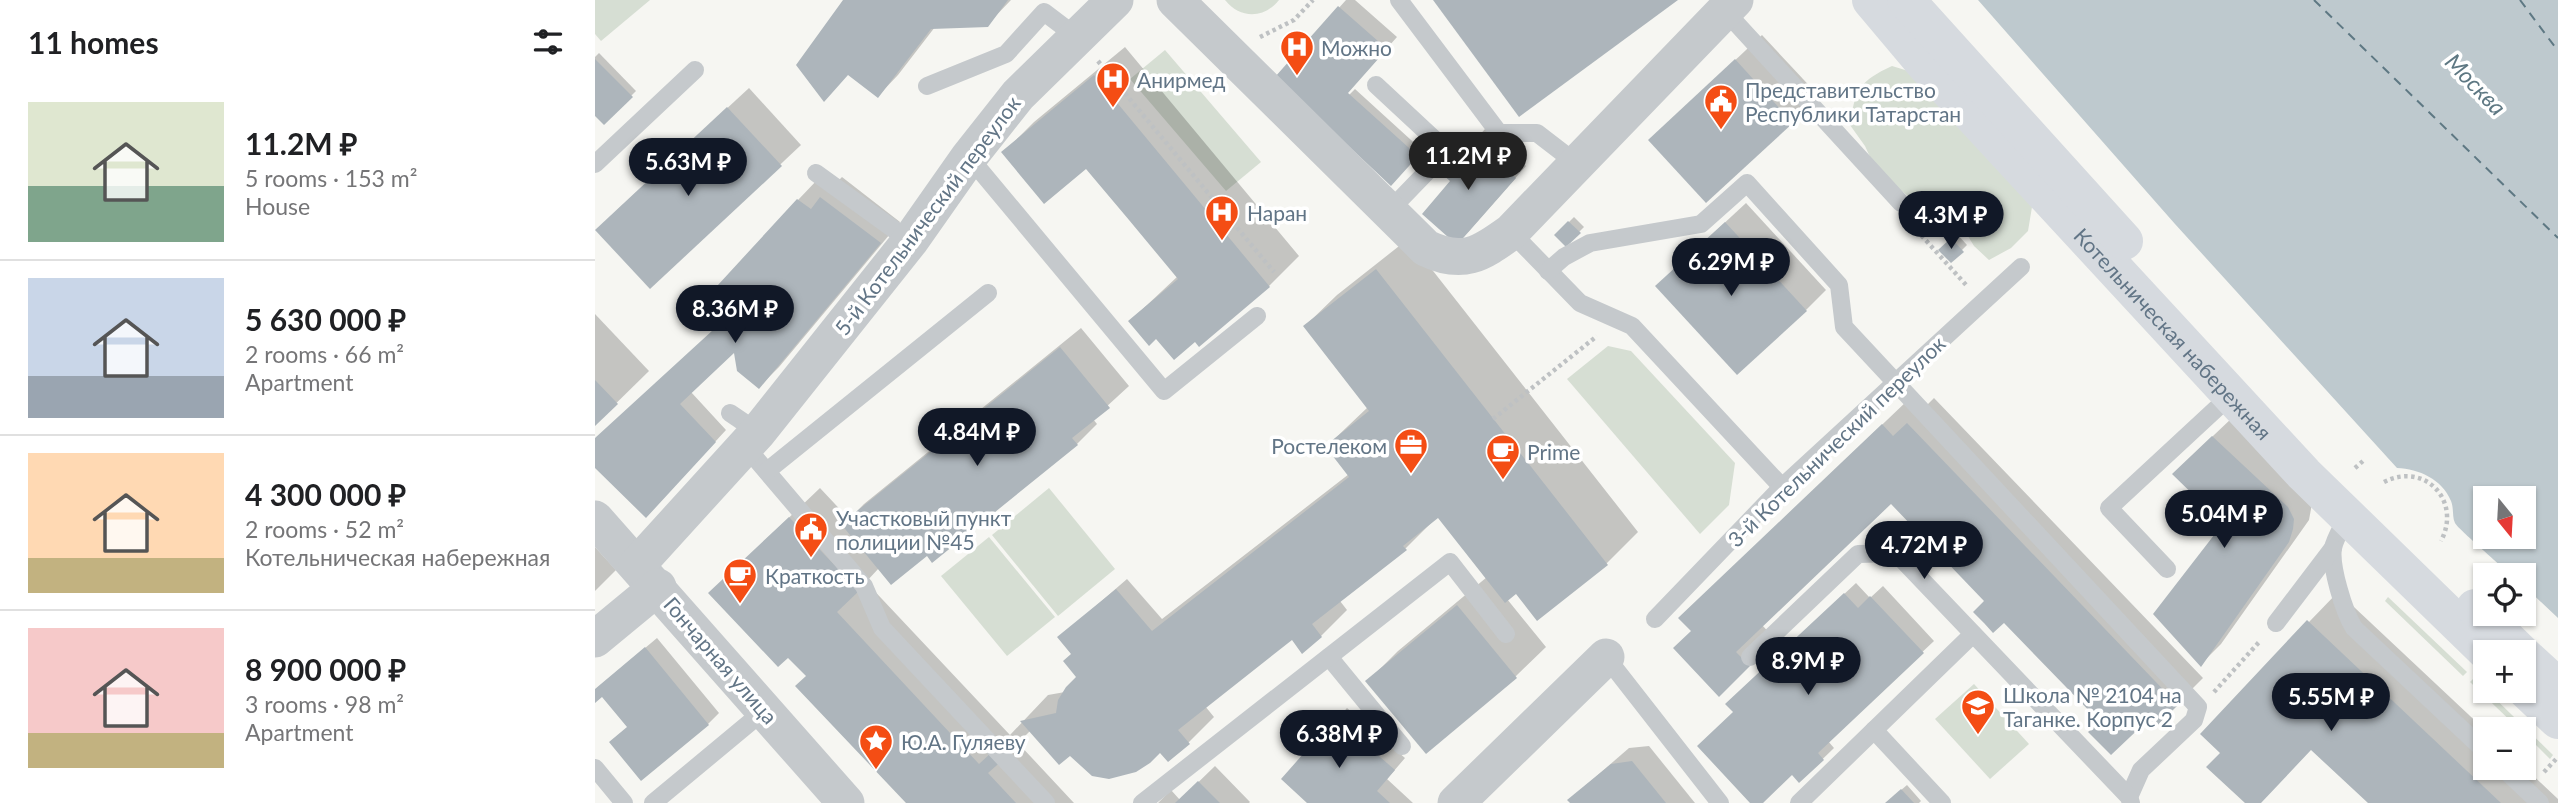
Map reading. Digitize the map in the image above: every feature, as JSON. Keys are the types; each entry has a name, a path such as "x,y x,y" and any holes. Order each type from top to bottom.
{"main road":[{"name":"Котельническая набережная","path":"1871,0 1924,63 2231,395 2340,533 2473,641"},
{"name":"Котельническая набережная","path":"1906,0 2343,479 2509,640"},
{"name":"Котельническая набережная","path":"2536,666 2558,687"},
{"path":"2536,699 2558,720"}],"street":[{"name":"5-й Котельнический переулок","path":"595,639 648,576 750,441 910,241 969,157 1018,95 1084,44 1115,0"},
{"path":"1175,0 1426,248 1444,256 1465,257 1483,252 1511,232 1730,5"},
{"name":"Гончарная улица","path":"595,519 846,803"},
{"path":"1470,798 1606,657"}],"lane":[{"path":"1399,0 1499,133 1537,133 1576,163"},
{"path":"1730,5 1901,203"},
{"path":"927,86 1006,54 1044,12 1084,44"},
{"path":"595,164 695,70"},
{"path":"1376,85 1447,150 1390,210"},
{"path":"969,157 1164,391 1257,316"},
{"path":"815,173 910,241"},
{"path":"1548,271 1564,257 1590,243 1700,224 1747,183 1839,285 1844,327 2198,707 2194,720 2141,770 2130,800 1896,553 1858,554 1750,657"},
{"path":"1511,232 1580,303 1632,326 1783,487"},
{"name":"3-й Котельнический переулок","path":"1655,619 1783,487 2021,267"},
{"path":"988,293 750,441 864,586 882,628 1043,800"},
{"path":"2167,569 2109,508 2231,395"},
{"path":"2276,623 2340,533"},
{"path":"2340,533 2341,600 2354,628 2473,740"},
{"path":"1142,803 1450,562 1506,634"},
{"path":"1799,803 1973,634"},
{"path":"1329,657 1402,746"},
{"path":"1606,657 1720,803"},
{"path":"653,803 765,710"},
{"path":"1874,730 1942,803"},
{"path":"999,754 1043,800"},
{"path":"595,768 624,803"},
{"path":"2516,780 2540,803"}],"path":[{"path":"1227,51 1294,20 1313,0"},
{"path":"1084,44 1274,272"},
{"path":"1901,203 1912,224 1982,302"},
{"path":"1493,419 1617,320"},
{"path":"2355,468 2363,461"},
{"path":"2384,482 2394,477 2413,476 2437,489 2448,515 2441,541"},
{"path":"2220,686 2276,623"}],"shaded area":[{"path":"595,0 650,0 601,41 595,34"},
{"path":"1225,0 1279,0 1266,11 1252,14 1238,11"},
{"path":"1165,50 1261,162 1226,191 1130,79"},
{"path":"1892,66 1915,73 2032,207 2028,231 2011,248 1989,260 1974,246 1960,223 1914,201 1876,170 1865,146 1850,125 1854,103 1861,88 1873,76"},
{"path":"1608,346 1631,351 1735,463 1729,505 1700,534 1567,379"},
{"path":"1049,488 1115,569 1058,616 992,535"},
{"path":"989,537 1055,617 1007,656 941,576"},
{"path":"2388,597 2467,672 2463,676 2385,601"},
{"path":"1974,684 2029,744 1990,779 1935,719"},
{"path":"2492,703 2500,703 2514,717 2506,717"},
{"path":"2536,738 2553,755 2550,759 2536,745"}],"water":[{"name":"Москва","path":"1978,0 2558,0 2558,618 2536,597 2536,563 2498,563 2484,550 2536,550 2536,486 2473,486 2473,540 2454,521 2451,501 2436,481 2413,470 2397,468 2175,224"}],"building":[{"path":"843,0 1008,0 988,27 931,29 878,98 848,75 824,102 796,65"},
{"path":"1433,0 1678,0 1519,117"},
{"path":"1338,6 1387,49 1348,93 1418,156 1391,186 1275,77"},
{"path":"595,59 633,97 604,125 595,116"},
{"name":"Представительство Республики Татарстан","path":"1735,59 1793,123 1706,203 1648,140"},
{"path":"1094,75 1270,287 1199,347 1195,342 1174,360 1156,339 1149,346 1128,321 1178,279 1129,220 1086,169 1044,204 1001,152"},
{"path":"727,107 782,166 650,289 595,230"},
{"path":"1472,139 1516,178 1457,245 1422,214 1450,181 1442,174"},
{"path":"820,197 881,243 759,389 737,371 734,353 680,404 716,442 646,518 595,468 595,438 713,330 695,310 797,199 811,209"},
{"path":"1568,221 1581,233 1566,247 1554,235"},
{"path":"1725,222 1807,311 1737,375 1655,286"},
{"path":"1951,238 1964,252 1951,263 1938,250"},
{"path":"1376,269 1608,565 1537,621 1516,594 1505,603 1438,518 1403,546 1407,550 1312,624 1322,637 1302,654 1292,640 1178,730 1190,744 1168,762 1160,753 1136,772 1109,779 1092,776 1070,756 1059,765 1020,721 1056,713 1058,700 1076,677 1063,661 1071,654 1057,637 1116,589 1152,631 1349,477 1325,446 1369,411 1303,326"},
{"path":"1060,347 1110,408 1072,438 1078,445 932,563 927,556 891,585 841,524"},
{"path":"595,380 618,404 595,426"},
{"path":"1907,423 2178,705 2155,728 2148,720 2111,755 2088,732 2099,721 2004,623 1993,633 1973,612 1984,601 1891,504 1736,652 1750,666 1719,697 1673,648 1691,631 1678,618 1882,424 1893,436"},
{"path":"2212,436 2288,507 2294,519 2289,542 2201,667 2153,614 2228,517 2219,505 2212,513 2172,474"},
{"path":"789,517 859,591 837,612 979,764 1004,741 1013,751 988,773 1016,803 906,803 795,686 806,676 788,658 778,667 708,593"},
{"path":"1844,593 1858,608 1870,596 1924,653 1818,753 1824,760 1799,783 1792,775 1763,803 1750,803 1697,746 1733,712 1725,704"},
{"path":"1457,605 1517,678 1426,754 1365,681"},
{"path":"2307,620 2473,777 2473,780 2477,780 2501,803 2368,803 2311,750 2261,803 2245,803 2206,767 2220,753 2200,734"},
{"path":"645,647 709,725 641,781 609,742 627,727 602,697 595,703 595,689"},
{"path":"1335,718 1395,770 1377,791 1390,803 1307,803 1281,779"},
{"path":"1632,761 1666,803 1570,803 1567,800 1611,764"},
{"path":"1198,781 1220,803 1175,803"},
{"path":"1901,789 1914,803 1885,803"}],"ferry route":[{"path":"2314,0 2558,238"},
{"path":"2520,0 2558,51"}],"place":[{"name":"Можно","path":"1297,77"},
{"name":"Анирмед","path":"1113,109"},
{"name":"Представительство Республики Татарстан","path":"1721,131"},
{"name":"Наран","path":"1222,242"},
{"name":"Ростелеком","path":"1411,475"},
{"name":"Prime","path":"1503,481"},
{"name":"Участковый пункт полиции №45","path":"811,559"},
{"name":"Краткость","path":"740,605"},
{"name":"Школа № 2104 на Таганке. Корпус 2","path":"1978,736"},
{"name":"Ю.А. Гуляеву","path":"876,771"}]}
